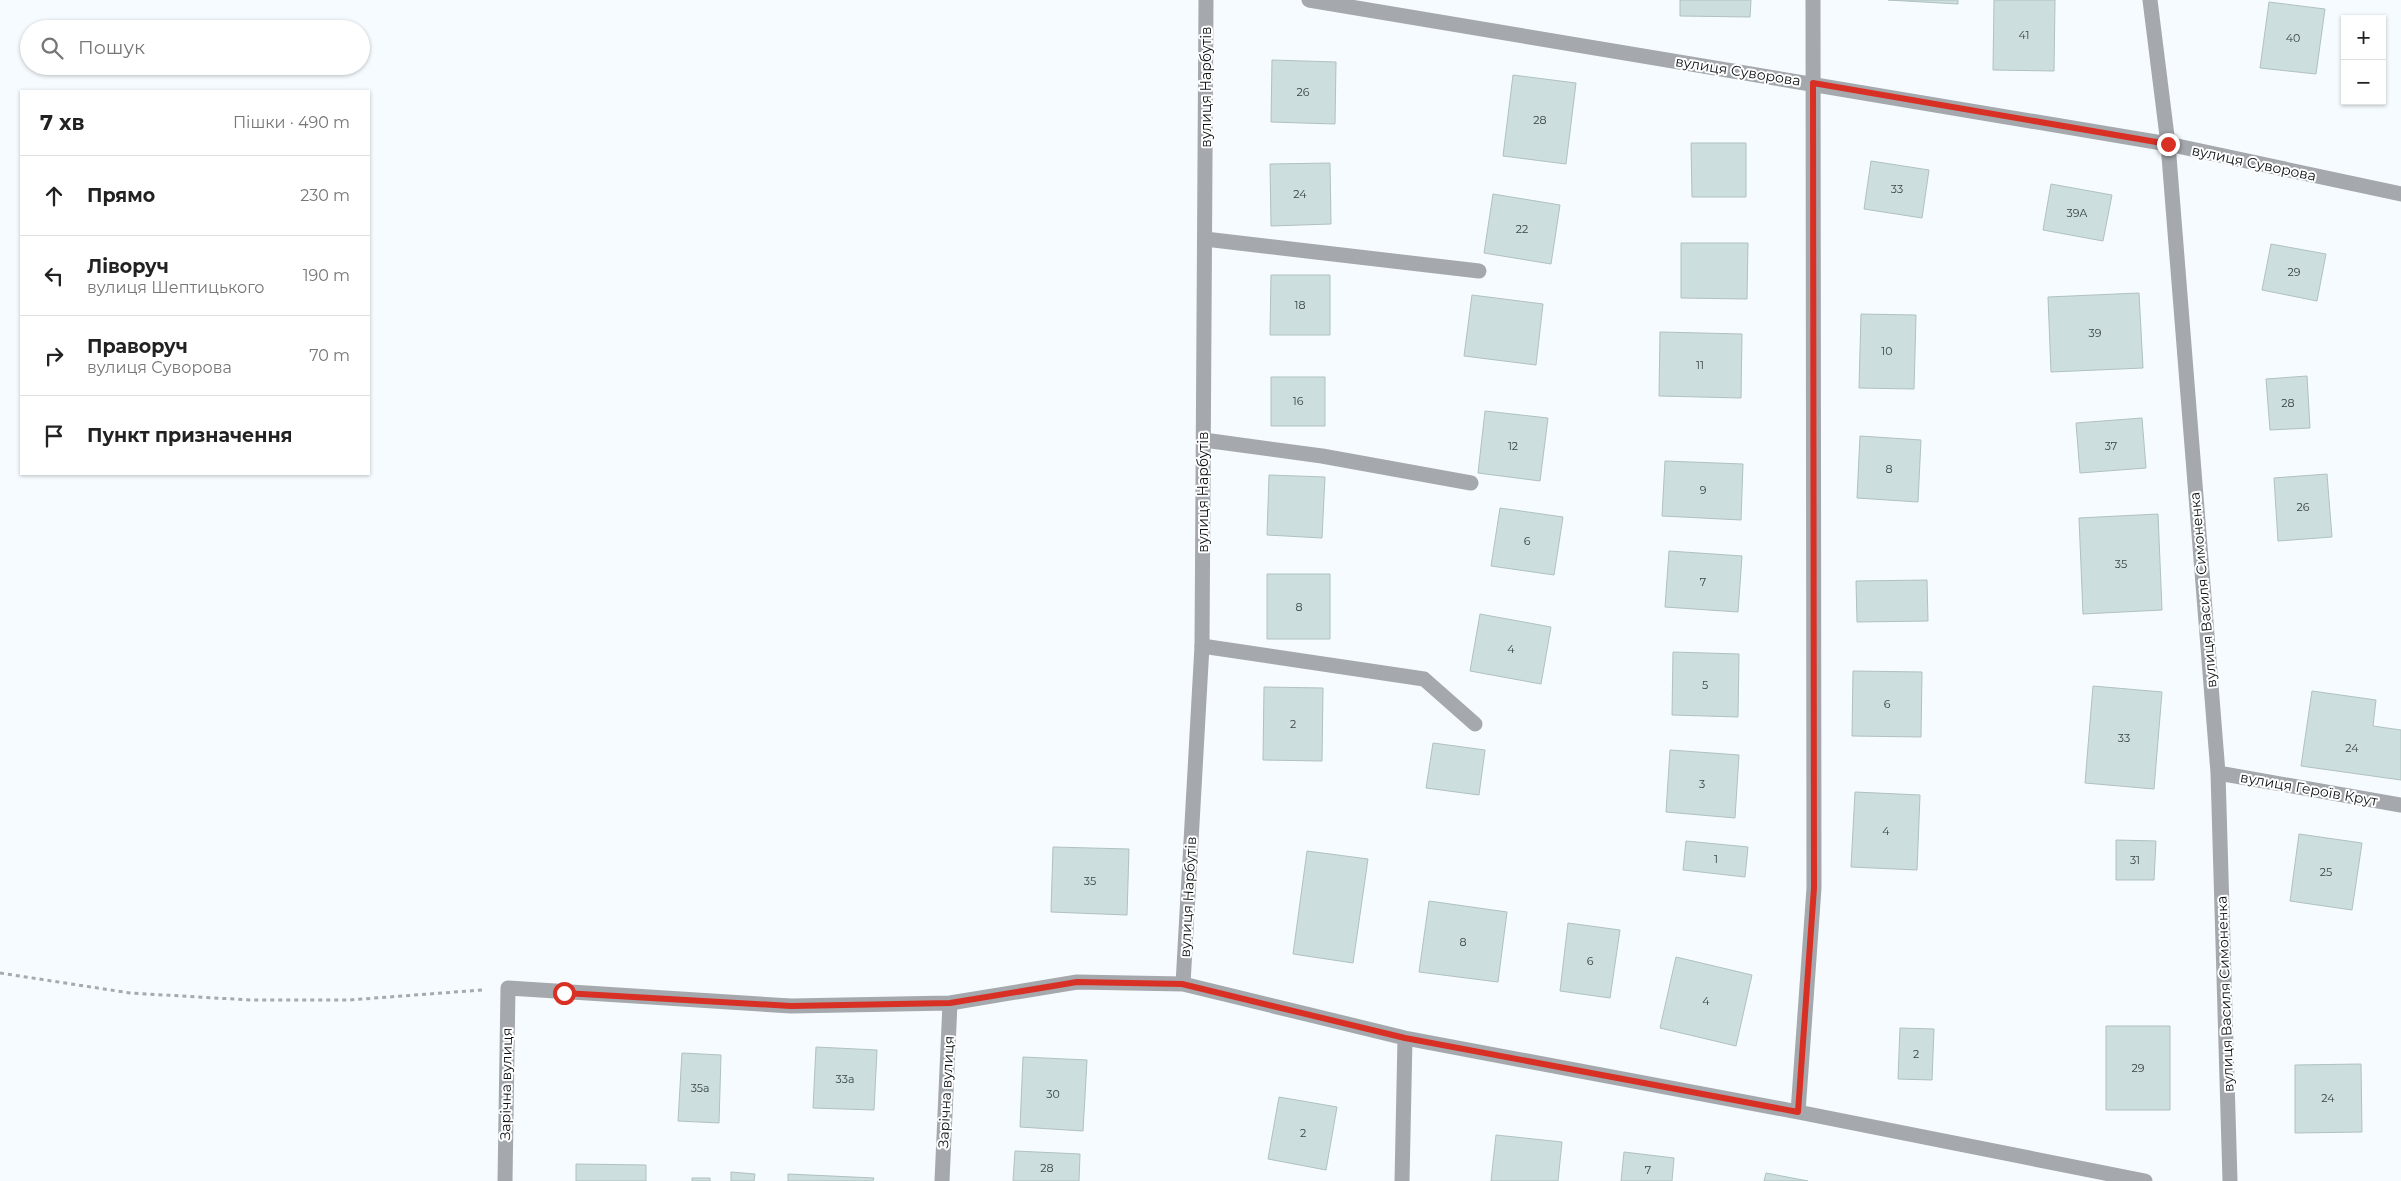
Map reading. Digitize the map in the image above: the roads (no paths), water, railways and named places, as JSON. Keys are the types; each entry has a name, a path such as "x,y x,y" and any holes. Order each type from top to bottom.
{"street":[{"name":"вулиця Нарбутів","path":"1182,984 1202,646 1206,0"},
{"name":"вулиця Суворова","path":"1309,0 2168,144 2401,194"},
{"path":"1798,1112 1814,888 1813,0"},
{"name":"вулиця Василя Симоненка","path":"2150,0 2168,144 2218,774 2230,1181"},
{"path":"1205,239 1479,271"},
{"path":"1204,440 1322,456 1471,483"},
{"path":"1202,646 1424,679 1475,724"},
{"name":"вулиця Героїв Крут","path":"2218,774 2401,804"},
{"path":"950,1003 1077,982 1182,984 1405,1038 1798,1112 2145,1181"},
{"name":"Зарічна вулиця","path":"505,1181 508,988 791,1006 950,1003 942,1181"},
{"path":"1402,1181 1405,1038"}]}
